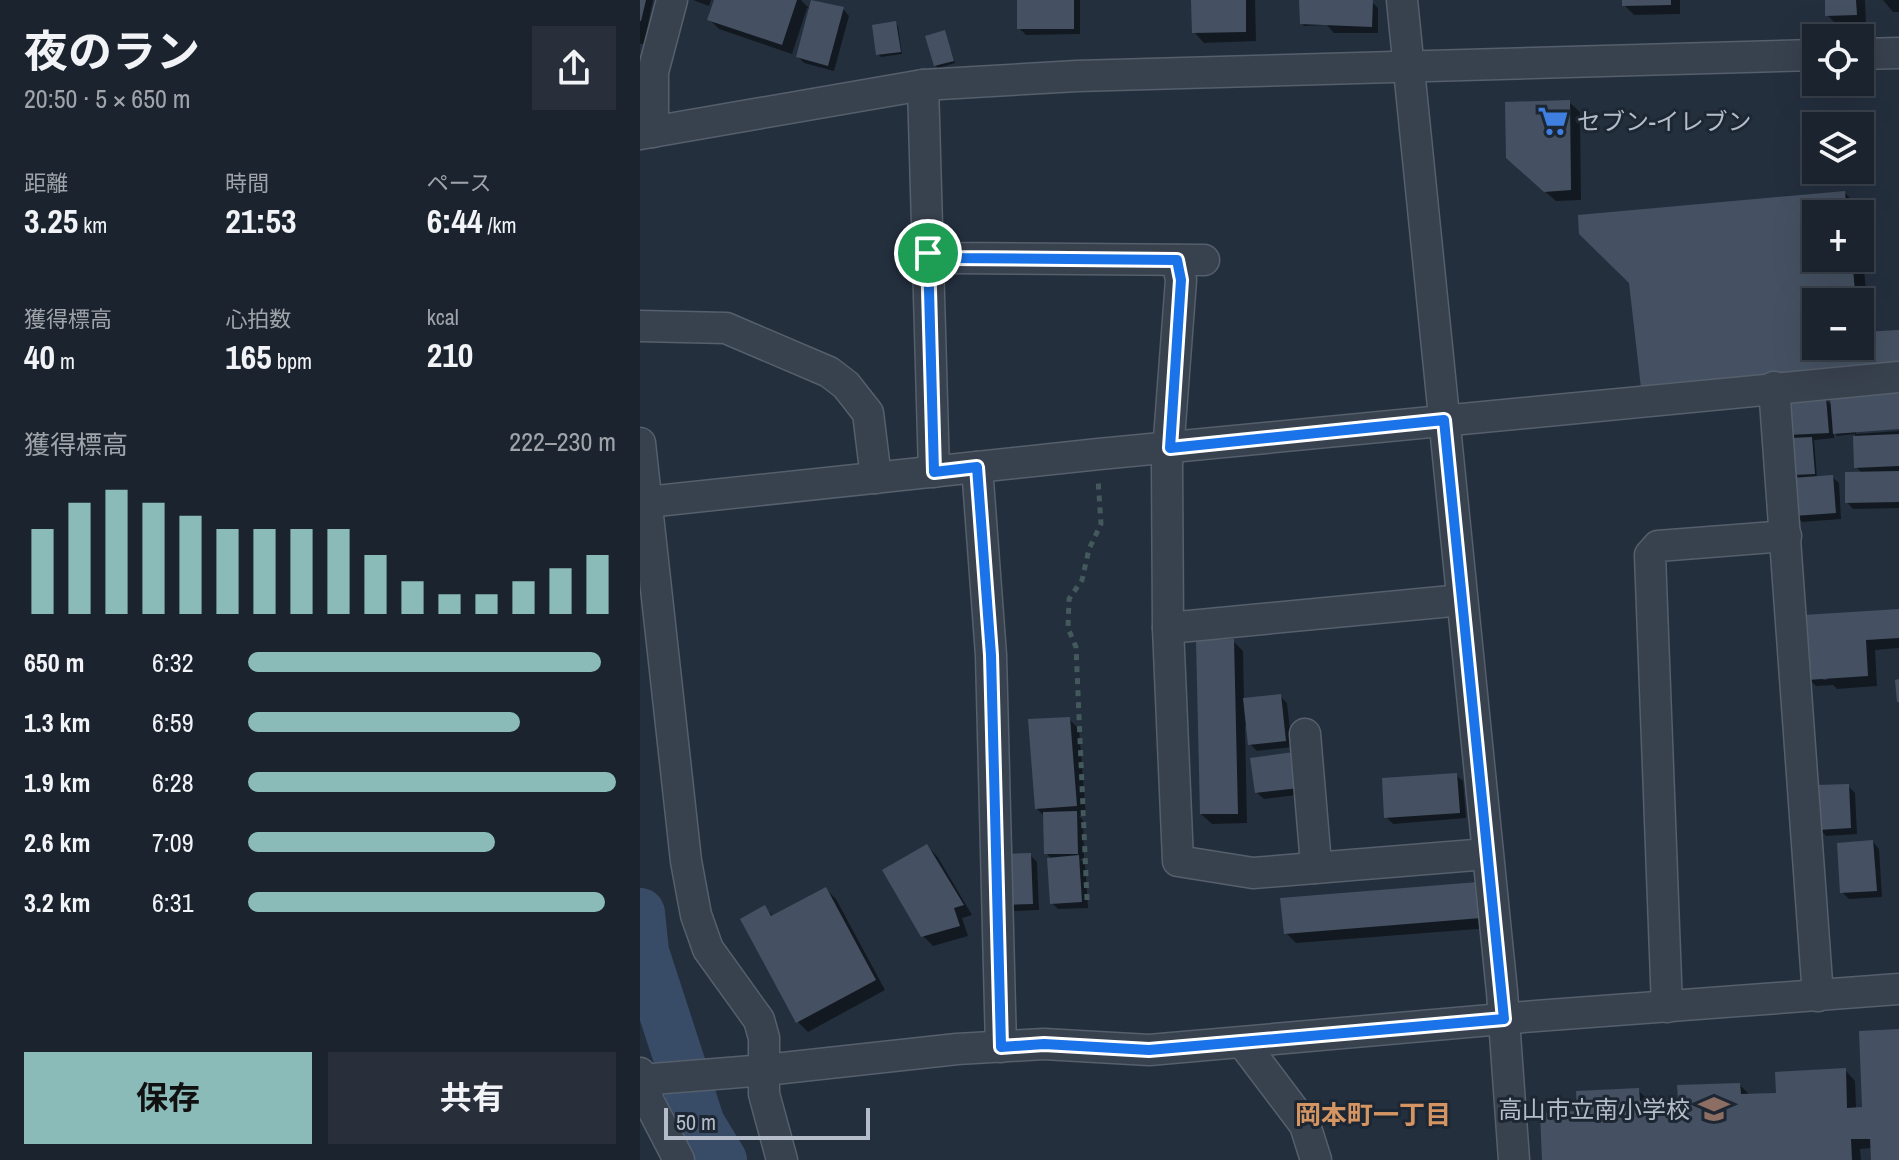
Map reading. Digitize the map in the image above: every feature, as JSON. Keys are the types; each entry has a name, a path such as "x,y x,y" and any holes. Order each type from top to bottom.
{"street":[{"path":"672,0 653,72 647,133 923,85 1077,76 1802,55"},
{"path":"1402,0 1504,1019 1514,1160"},
{"path":"1874,54 1899,53"},
{"path":"923,85 934,472"},
{"path":"928,253 950,258 1190,260 1181,280 1167,465 1168,628 1178,861 1253,873 1487,854"},
{"path":"640,326 726,328 829,372 846,385 868,413 876,478"},
{"path":"647,502 1099,454 1899,377"},
{"path":"1774,387 1818,996"},
{"path":"640,443 686,861 696,915 708,949 759,1020 764,1038 753,1071 764,1094 782,1160"},
{"path":"977,467 991,655 1001,1047"},
{"path":"1667,1007 1650,555 1658,546 1786,536"},
{"path":"1168,628 1462,600"},
{"path":"1305,734 1314,868"},
{"path":"679,1160 649,1102 644,1078 1044,1044 1149,1050 1899,989"},
{"path":"1243,1043 1305,1125 1316,1160"}],"path":[{"path":"1087,900 1076,647 1068,628 1069,599 1082,580 1089,549 1101,524 1099,454"}],"building":[{"path":"640,0 646,0 641,21 640,21"},
{"path":"714,0 797,0 782,45 707,20"},
{"path":"811,0 844,7 828,66 796,57"},
{"path":"1017,0 1074,0 1074,29 1017,29"},
{"path":"1191,0 1246,0 1246,32 1192,33"},
{"path":"1299,0 1373,0 1372,27 1300,24"},
{"path":"1622,0 1671,0 1671,5 1622,6"},
{"path":"1825,0 1856,0 1857,15 1825,16"},
{"path":"896,21 901,52 876,55 872,25"},
{"path":"945,30 954,61 934,66 925,36"},
{"path":"1570,100 1571,190 1544,192 1506,158 1505,102"},
{"path":"1845,191 1846,200 1802,200 1802,272 1853,272 1855,288 1802,288 1802,360 1874,360 1874,331 1899,330 1899,367 1641,388 1629,283 1579,234 1578,215"},
{"path":"1899,391 1899,429 1833,434 1830,396"},
{"path":"1826,397 1829,433 1788,435 1785,399"},
{"path":"1899,434 1899,466 1854,468 1853,436"},
{"path":"1812,437 1815,474 1794,475 1791,438"},
{"path":"1899,471 1899,502 1845,503 1845,472"},
{"path":"1833,475 1836,513 1794,516 1791,478"},
{"path":"1899,609 1899,638 1866,640 1868,676 1807,680 1803,615"},
{"path":"1234,639 1238,814 1200,814 1196,640"},
{"path":"1899,679 1899,702 1897,702 1895,680"},
{"path":"1281,694 1286,741 1248,745 1243,698"},
{"path":"1070,717 1077,806 1035,809 1028,719"},
{"path":"1294,752 1299,788 1255,793 1250,758"},
{"path":"1457,773 1460,813 1384,818 1382,778"},
{"path":"1849,784 1851,828 1818,830 1816,785"},
{"path":"1077,811 1078,854 1044,854 1043,812"},
{"path":"1873,840 1877,891 1840,893 1837,843"},
{"path":"927,844 964,905 954,908 960,926 921,937 882,870"},
{"path":"1031,853 1033,904 1005,905 1003,854"},
{"path":"1079,855 1082,902 1050,904 1047,858"},
{"path":"1478,882 1481,918 1284,934 1280,898"},
{"path":"826,887 876,980 796,1023 740,919 765,905 771,916"},
{"path":"1899,1029 1899,1160 1871,1160 1870,1139 1851,1139 1852,1160 1542,1160 1540,1113 1577,1111 1576,1091 1639,1088 1640,1101 1678,1099 1677,1085 1740,1083 1741,1094 1776,1093 1775,1072 1846,1068 1847,1108 1862,1107 1859,1031"}],"waterway":[{"path":"640,913 644,952 700,1124 722,1160"}],"place":[{"name":"セブン-イレブン","path":"1553,121"},
{"name":"高山市立南小学校","path":"1714,1109"}],"district":[{"name":"岡本町一丁目","path":"1373,1114"}],"route":[{"path":"928,253 950,258 1177,260 1181,280 1170,448 1444,420 1504,1019 1149,1050 1044,1044 1001,1047 991,655 977,467 934,472 928,253"}]}
